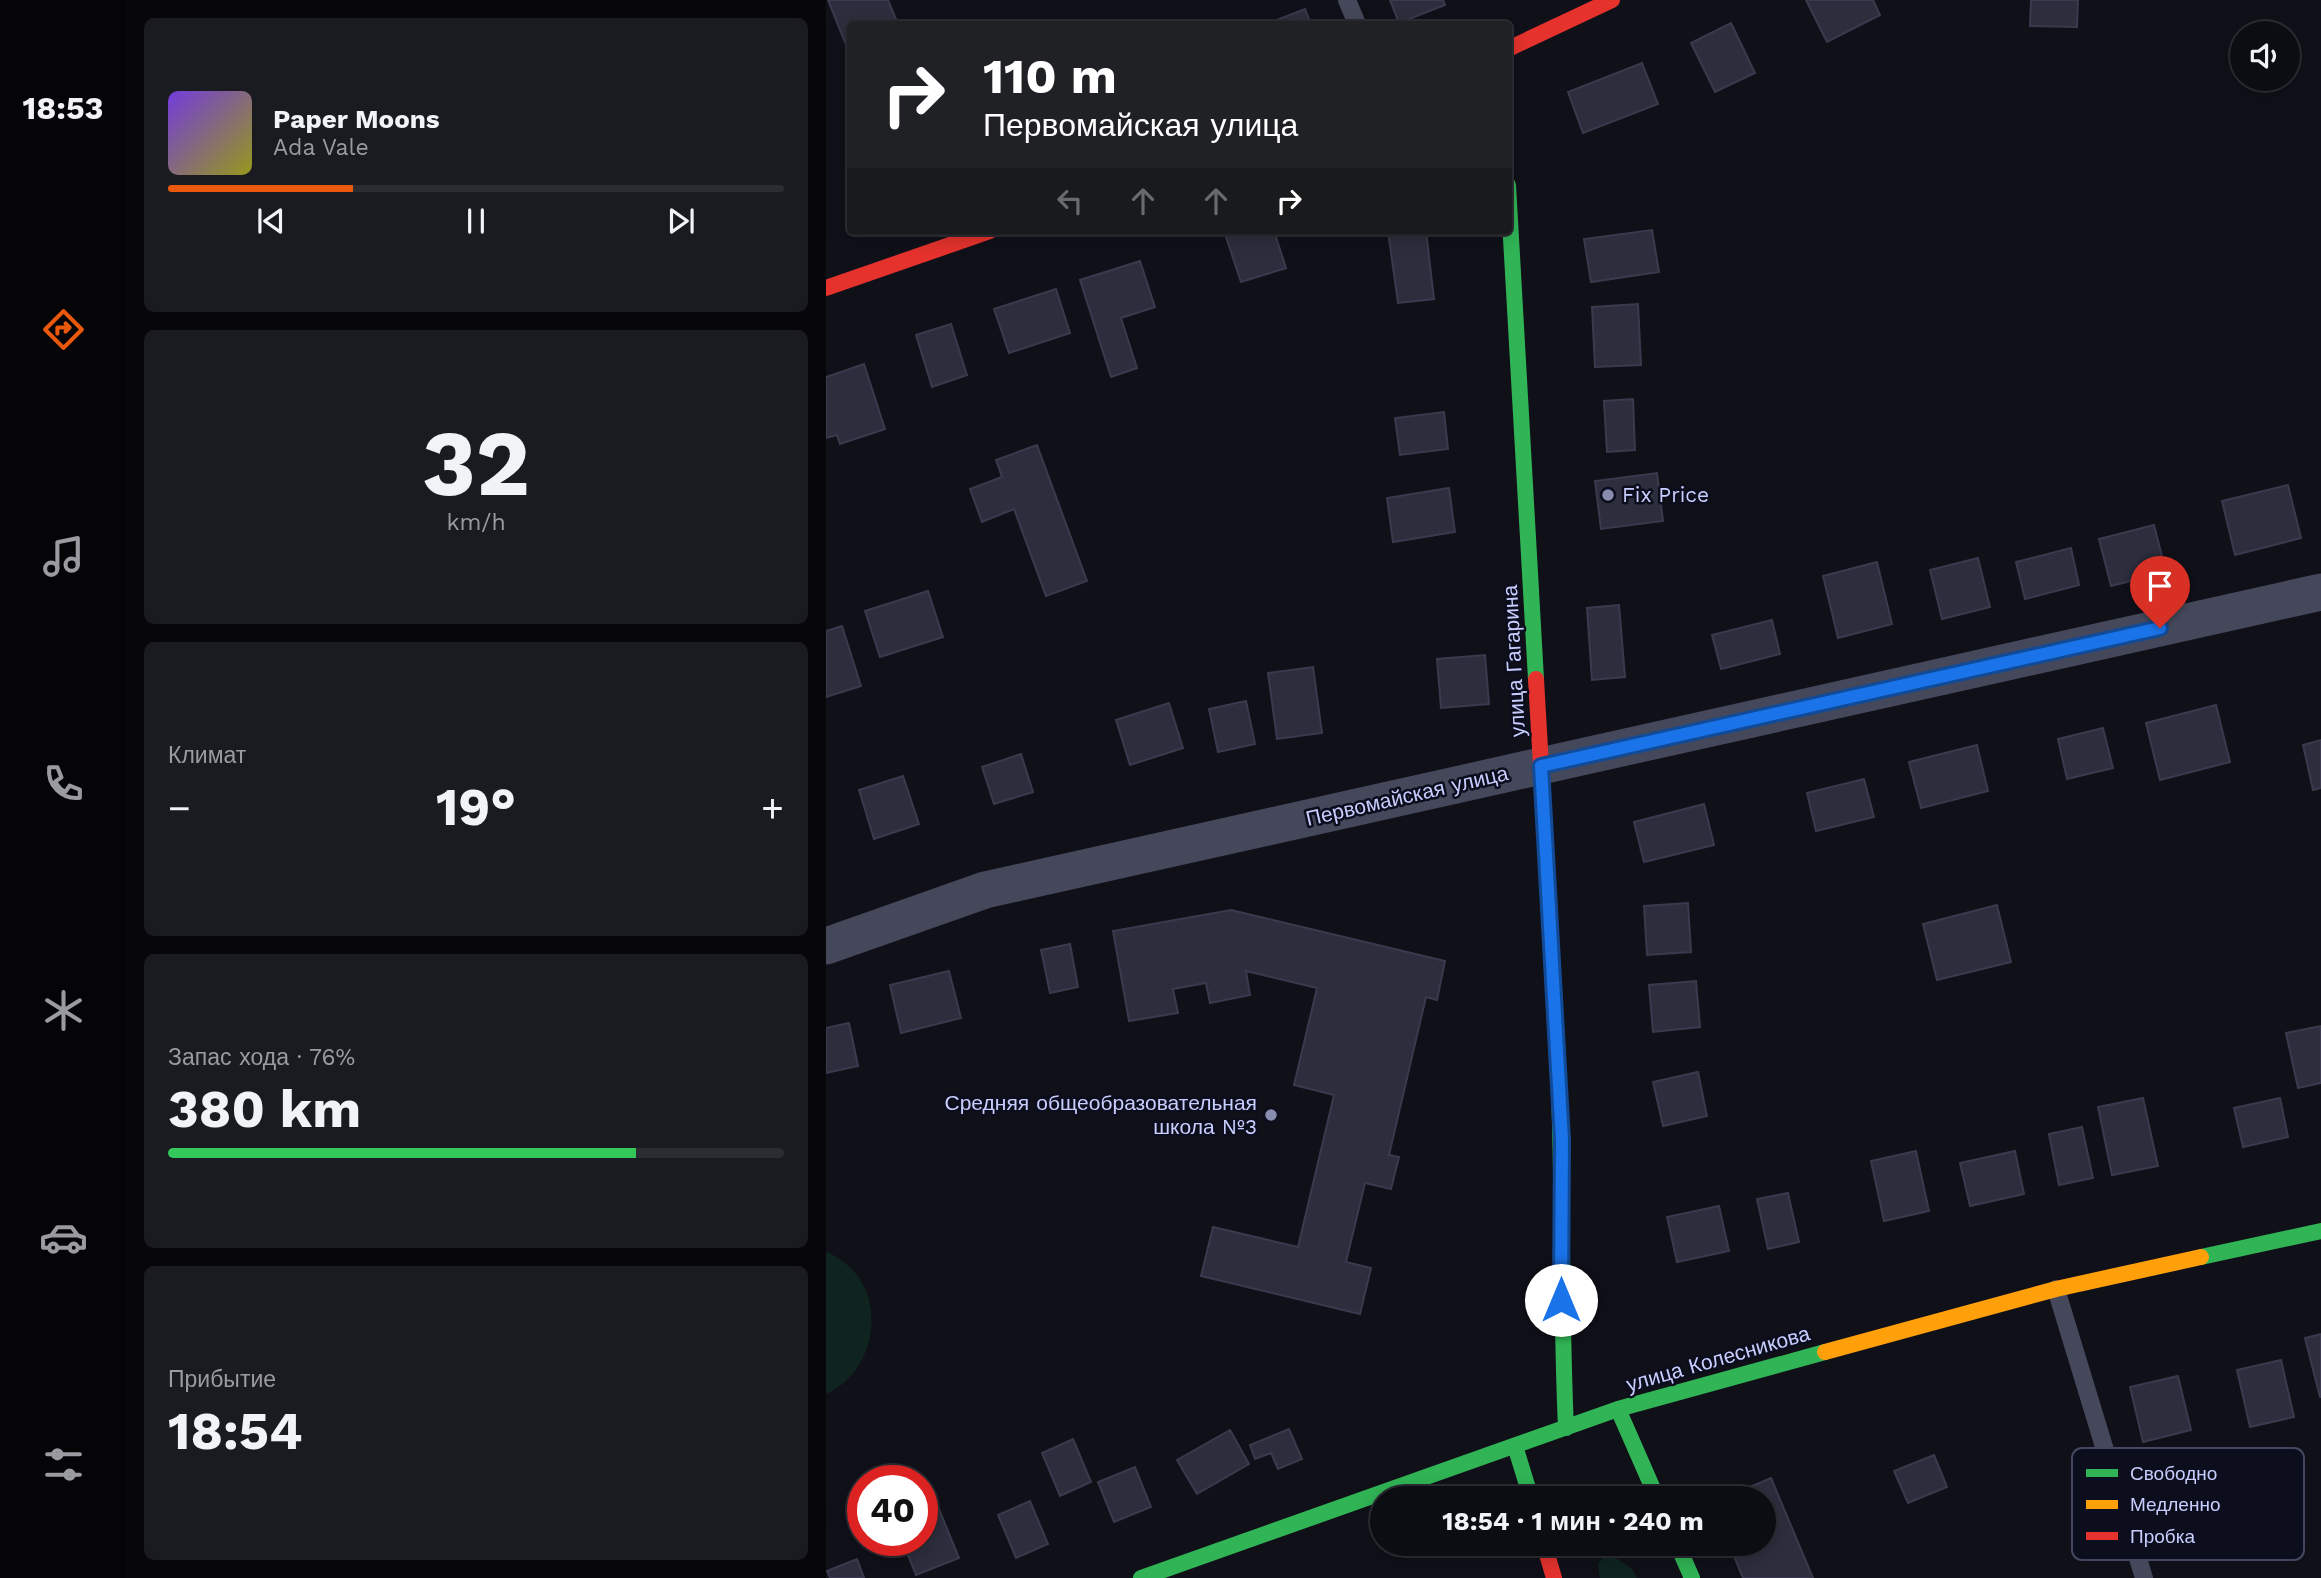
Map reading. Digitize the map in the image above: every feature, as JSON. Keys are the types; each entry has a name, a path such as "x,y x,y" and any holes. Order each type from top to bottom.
{"street":[{"path":"1512,47 1612,0"},
{"path":"826,288 978,235"},
{"name":"улица Гагарина","path":"1511,235 1562,1140 1561,1326 1566,1428"},
{"name":"Первомайская улица","path":"826,946 985,890 2321,592"},
{"name":"улица Колесникова","path":"1142,1578 1618,1409 2056,1289 2321,1231"},
{"path":"1618,1409 1652,1486"},
{"path":"1515,1446 1527,1486"},
{"path":"1548,1556 1554,1578"},
{"path":"1682,1556 1692,1578"}],"lane":[{"path":"1347,0 1356,21"},
{"path":"2056,1289 2104,1448"},
{"path":"2139,1560 2144,1578"}],"green space":[{"path":"826,1251 844,1263 859,1278 867,1293 871,1327 868,1344 853,1374 826,1394"},
{"path":"1604,1556 1613,1556 1632,1569 1637,1578 1600,1578 1598,1564"}],"building":[{"path":"828,0 888,0 897,21 847,21 847,48"},
{"path":"1390,0 1443,0 1445,5 1398,21"},
{"path":"1806,0 1873,0 1880,15 1827,42"},
{"path":"2031,0 2078,0 2077,27 2030,26"},
{"path":"1305,9 1310,21 1274,21"},
{"path":"1731,23 1755,73 1715,92 1691,43"},
{"path":"1642,63 1658,104 1583,133 1568,92"},
{"path":"1652,230 1659,272 1591,282 1584,239"},
{"path":"1225,235 1275,235 1286,268 1241,282"},
{"path":"1389,235 1426,235 1434,299 1398,303"},
{"path":"1140,261 1155,307 1121,318 1137,368 1111,377 1080,280"},
{"path":"1056,289 1070,333 1009,353 994,309"},
{"path":"1638,304 1641,365 1595,367 1592,307"},
{"path":"951,324 967,375 932,387 916,335"},
{"path":"864,364 885,429 840,444 837,435 826,438 826,377"},
{"path":"1633,399 1635,450 1607,452 1604,401"},
{"path":"1444,412 1448,449 1400,455 1395,418"},
{"path":"1037,445 1087,581 1046,596 1014,509 982,522 970,489 1002,477 996,460"},
{"path":"1657,473 1663,521 1601,529 1595,481"},
{"path":"2288,485 2301,538 2235,555 2222,501"},
{"path":"1449,488 1455,532 1393,542 1387,498"},
{"path":"2154,525 2166,572 2111,586 2099,539"},
{"path":"2071,548 2079,585 2025,599 2016,562"},
{"path":"1978,558 1990,607 1942,619 1930,570"},
{"path":"1877,562 1892,624 1838,638 1823,576"},
{"path":"928,591 943,637 880,657 865,611"},
{"path":"1619,605 1625,677 1592,680 1587,608"},
{"path":"1772,620 1780,654 1721,669 1712,635"},
{"path":"842,626 861,686 826,697 826,631"},
{"path":"1485,655 1489,704 1441,708 1437,659"},
{"path":"1313,667 1322,733 1277,739 1268,673"},
{"path":"1246,701 1255,744 1218,752 1209,709"},
{"path":"1169,703 1183,748 1130,765 1116,720"},
{"path":"2216,705 2230,762 2160,780 2146,723"},
{"path":"2103,728 2113,768 2067,779 2058,739"},
{"path":"2321,740 2321,788 2313,790 2303,745"},
{"path":"1977,745 1988,791 1921,808 1909,762"},
{"path":"1021,754 1033,792 994,804 982,767"},
{"path":"903,776 919,824 874,839 859,790"},
{"path":"1864,779 1874,817 1816,831 1807,793"},
{"path":"1704,804 1714,845 1644,862 1634,822"},
{"path":"1688,903 1691,952 1647,955 1644,906"},
{"path":"1997,905 2011,962 1937,980 1923,924"},
{"path":"1231,910 1445,961 1437,1000 1426,997 1389,1155 1399,1157 1391,1189 1365,1183 1346,1262 1371,1268 1360,1314 1201,1276 1213,1227 1298,1247 1334,1095 1294,1085 1317,988 1246,971 1250,995 1210,1003 1206,983 1173,989 1178,1013 1129,1021 1113,931"},
{"path":"1070,944 1078,987 1050,993 1041,950"},
{"path":"949,971 961,1018 901,1033 890,985"},
{"path":"1696,981 1700,1027 1653,1032 1649,985"},
{"path":"849,1023 858,1066 826,1073 826,1028"},
{"path":"2321,1026 2321,1083 2298,1088 2286,1033"},
{"path":"1698,1072 1707,1116 1663,1126 1653,1082"},
{"path":"2143,1098 2158,1166 2112,1175 2098,1107"},
{"path":"2280,1098 2288,1137 2243,1147 2234,1108"},
{"path":"2082,1127 2093,1178 2059,1185 2049,1134"},
{"path":"1916,1151 1929,1211 1884,1221 1871,1161"},
{"path":"2015,1151 2024,1194 1970,1206 1960,1163"},
{"path":"1788,1193 1799,1242 1768,1249 1757,1199"},
{"path":"1719,1206 1729,1251 1677,1262 1667,1217"},
{"path":"2321,1334 2321,1397 2320,1397 2305,1338"},
{"path":"2281,1360 2294,1417 2250,1427 2237,1370"},
{"path":"2178,1376 2191,1430 2143,1442 2130,1387"},
{"path":"1289,1429 1302,1459 1278,1469 1271,1453 1255,1459 1250,1445"},
{"path":"1230,1430 1249,1464 1197,1494 1177,1460"},
{"path":"1073,1439 1091,1482 1060,1496 1042,1453"},
{"path":"1934,1455 1947,1487 1908,1503 1894,1471"},
{"path":"1135,1467 1151,1507 1114,1522 1098,1482"},
{"path":"1771,1478 1774,1486 1752,1486"},
{"path":"1776,1490 1813,1578 1743,1578 1734,1556 1776,1556"},
{"path":"1030,1501 1048,1544 1016,1558 998,1515"},
{"path":"938,1506 959,1558 916,1575 908,1556 938,1556"},
{"path":"857,1559 864,1578 830,1578 827,1571"}],"traffic: fast":[{"path":"1511,235 1536,679"},
{"path":"1557,1043 1566,1428"},
{"path":"2201,1257 2321,1231"},
{"path":"1141,1578 1618,1409 1825,1352"},
{"path":"1618,1409 1652,1486"},
{"path":"1515,1446 1527,1486"},
{"path":"1682,1556 1692,1578"}],"traffic: slow":[{"path":"1825,1352 2056,1289 2201,1257"}],"traffic: jam":[{"path":"1512,47 1612,0"},
{"path":"826,288 978,235"},
{"path":"1536,679 1557,1043"},
{"path":"1548,1556 1554,1578"}],"place":[{"name":"Fix Price","path":"1608,495"},
{"name":"Средняя общеобразовательная школа №3","path":"1271,1115"}],"route":[{"path":"1561,1300 1562,1140 1541,766 2160,628"}]}
